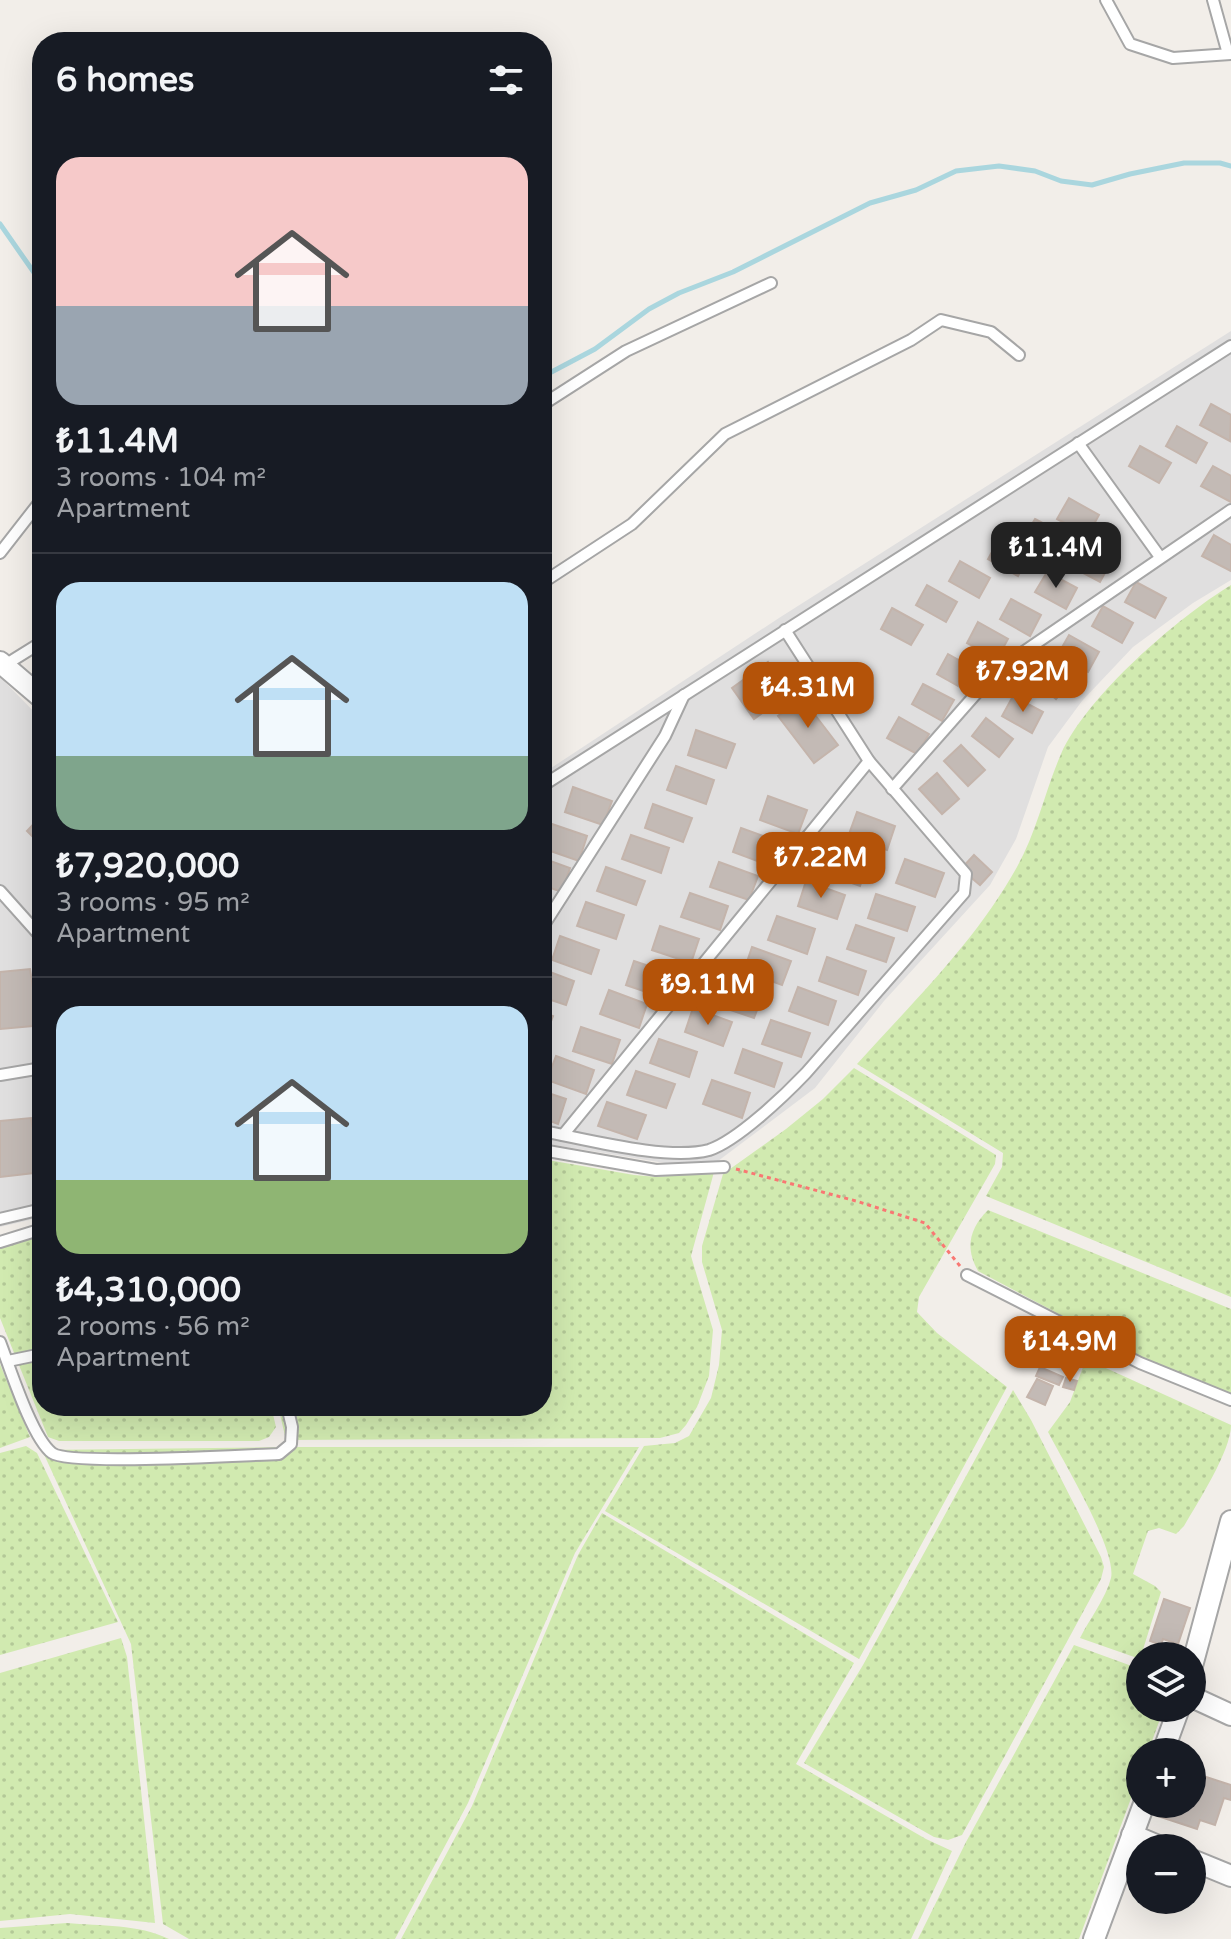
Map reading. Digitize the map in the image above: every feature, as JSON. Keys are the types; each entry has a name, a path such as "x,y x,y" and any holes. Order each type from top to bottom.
{"street":[{"path":"2,663 32,689"},
{"path":"1198,1642 1231,1521"},
{"path":"1206,1703 1231,1715"},
{"path":"1094,1939 1126,1851"},
{"path":"1206,1866 1231,1876"}],"lane":[{"path":"1106,0 1130,44 1173,58 1229,54 1213,0"},
{"path":"552,399 626,351 771,283"},
{"path":"552,576 632,524 725,434 885,354 941,320 991,332 1019,355"},
{"path":"552,780 1231,346"},
{"path":"1078,443 1160,557"},
{"path":"892,789 997,670 1231,510"},
{"path":"0,553 32,512"},
{"path":"552,1133 674,1152 710,1149 729,1140 787,1093 964,893 966,874 869,761 785,630"},
{"path":"2,663 32,647"},
{"path":"552,912 665,736 684,695"},
{"path":"563,1135 869,761"},
{"path":"0,891 32,927"},
{"path":"0,1075 32,1070"},
{"path":"552,1152 656,1170 724,1167"},
{"path":"0,1219 32,1211"},
{"path":"0,1242 32,1232"},
{"path":"967,1275 1140,1363 1231,1400"},
{"path":"0,1342 39,1438 54,1455 88,1460 279,1454 291,1444 289,1416"},
{"path":"8,1361 32,1356"}],"path":[{"path":"724,1167 856,1201 925,1223 967,1275"}],"shaded area":[{"path":"1231,331 1231,580 1193,603 1133,647 1082,701 1048,747 1016,839 990,885 884,1001 815,1088 718,1161 665,1163 552,1145 552,767 779,618"},
{"path":"0,677 32,710 32,1219 0,1227"}],"green space":[{"path":"1231,585 1231,1297 986,1196 1002,1167 1003,1153 857,1064 943,970 1001,894 1030,839 1061,754 1091,708 1160,638"},
{"path":"854,1068 996,1155 995,1164 919,1297 917,1312 937,1333 1007,1387 859,1659 605,1511 644,1446 675,1443 689,1436 711,1398 719,1365 722,1330 702,1262 702,1246 723,1174 786,1129"},
{"path":"552,1161 657,1177 714,1172 691,1256 713,1330 709,1376 697,1407 679,1433 660,1438 286,1440 280,1416 552,1416"},
{"path":"988,1210 1231,1309 1231,1396 1170,1373 978,1271 971,1254 971,1239 977,1224"},
{"path":"32,1231 32,1397 0,1318 0,1241"},
{"path":"1086,1359 1231,1425 1220,1462 1184,1526 1176,1534 1159,1528 1148,1531 1133,1574 1161,1592 1145,1642 1126,1642 1126,1654 1080,1638 1109,1586 1111,1565 1098,1527 1048,1432 1070,1402"},
{"path":"0,1364 30,1437 0,1448"},
{"path":"1013,1390 1104,1567 1101,1579 962,1835 948,1840 934,1837 804,1763 863,1665"},
{"path":"40,1416 273,1416 276,1427 269,1437 259,1441 59,1441 48,1437"},
{"path":"26,1446 37,1453 118,1622 0,1655 0,1453"},
{"path":"639,1447 575,1553 468,1803 395,1939 189,1939 163,1924 131,1644 42,1450"},
{"path":"602,1513 854,1663 796,1764 952,1851 911,1939 401,1939 472,1806 578,1555"},
{"path":"121,1638 127,1657 155,1923 70,1914 0,1921 0,1673"},
{"path":"1074,1645 1126,1664 1126,1722 1159,1722 1153,1738 1126,1738 1126,1812 1079,1939 918,1939 966,1842"},
{"path":"67,1923 132,1928 169,1939 0,1939 0,1928"}],"building":[{"path":"1211,404 1231,415 1230,441 1200,425"},
{"path":"1177,426 1207,443 1196,463 1166,446"},
{"path":"1140,446 1171,463 1159,483 1129,466"},
{"path":"1213,466 1231,476 1231,502 1201,486"},
{"path":"1069,498 1099,515 1088,535 1057,519"},
{"path":"1035,519 1065,535 1054,556 1023,539"},
{"path":"1214,535 1231,545 1231,571 1202,556"},
{"path":"999,539 1029,555 1018,576 988,559"},
{"path":"1081,545 1111,562 1100,582 1070,566"},
{"path":"960,561 990,578 979,598 949,581"},
{"path":"1047,572 1077,588 1066,609 1035,592"},
{"path":"1136,582 1166,598 1155,618 1125,602"},
{"path":"927,585 957,602 946,622 916,605"},
{"path":"1011,599 1041,615 1030,636 1000,619"},
{"path":"1103,606 1133,623 1122,643 1092,626"},
{"path":"892,608 923,625 911,645 881,629"},
{"path":"978,622 1008,639 997,659 967,643"},
{"path":"1069,635 1099,652 1088,672 1057,656"},
{"path":"948,654 978,671 967,691 937,674"},
{"path":"1043,659 1070,682 1056,699 1028,675"},
{"path":"768,662 790,693 754,719 732,688"},
{"path":"923,684 954,700 942,721 912,704"},
{"path":"1013,696 1043,712 1032,733 1002,716"},
{"path":"802,698 838,745 814,763 778,716"},
{"path":"899,717 929,734 917,754 887,738"},
{"path":"986,718 1013,739 999,757 972,736"},
{"path":"696,730 735,744 726,768 688,755"},
{"path":"961,745 985,770 968,786 944,761"},
{"path":"676,766 714,780 706,804 667,790"},
{"path":"937,773 959,799 942,814 919,789"},
{"path":"573,787 612,801 603,825 565,812"},
{"path":"768,796 807,810 798,834 760,820"},
{"path":"653,804 692,818 683,842 645,828"},
{"path":"857,812 895,826 887,850 848,837"},
{"path":"552,824 587,836 579,861 552,852"},
{"path":"741,828 780,842 771,866 733,852"},
{"path":"631,835 669,848 661,873 622,859"},
{"path":"829,848 868,862 860,886 821,872"},
{"path":"974,855 992,872 980,885 961,869"},
{"path":"905,859 944,873 935,897 896,883"},
{"path":"552,862 570,868 562,892 552,888"},
{"path":"719,862 758,876 749,900 710,887"},
{"path":"606,867 645,881 636,905 597,891"},
{"path":"806,881 845,895 837,919 798,906"},
{"path":"690,893 728,906 720,930 681,917"},
{"path":"876,894 915,907 907,931 868,918"},
{"path":"586,902 624,915 616,939 577,926"},
{"path":"777,916 815,929 807,954 768,940"},
{"path":"856,925 894,938 886,962 847,949"},
{"path":"660,926 699,939 691,963 652,950"},
{"path":"560,936 599,950 591,974 552,960"},
{"path":"752,947 791,961 782,985 744,971"},
{"path":"827,957 866,971 858,995 819,981"},
{"path":"634,961 673,974 664,998 626,985"},
{"path":"30,969 32,1026 0,1029 0,972"},
{"path":"552,973 574,981 566,1005 552,1000"},
{"path":"724,981 763,994 754,1018 716,1005"},
{"path":"798,987 836,1001 828,1025 789,1011"},
{"path":"609,990 647,1004 639,1028 600,1014"},
{"path":"693,1008 732,1022 723,1046 685,1032"},
{"path":"771,1020 810,1033 801,1057 762,1044"},
{"path":"581,1027 620,1040 612,1064 573,1051"},
{"path":"659,1039 697,1052 689,1077 650,1063"},
{"path":"743,1049 782,1063 774,1087 735,1073"},
{"path":"556,1056 594,1070 586,1094 552,1082"},
{"path":"636,1071 675,1084 666,1108 627,1095"},
{"path":"712,1080 750,1093 742,1118 703,1104"},
{"path":"552,1094 566,1099 558,1124 552,1122"},
{"path":"607,1102 646,1115 637,1139 598,1126"},
{"path":"31,1118 32,1173 0,1177 0,1121"},
{"path":"1040,1367 1063,1377 1059,1385 1036,1376"},
{"path":"1066,1378 1077,1381 1074,1390 1063,1387"},
{"path":"1037,1379 1053,1386 1045,1405 1027,1397"},
{"path":"1164,1599 1190,1608 1179,1642 1163,1639 1162,1642 1150,1641"},
{"path":"1206,1777 1231,1785 1231,1800 1224,1798 1215,1825 1200,1820 1197,1829 1164,1818 1206,1818"}],"waterway":[{"path":"552,372 595,349 649,309 679,293 733,272 870,203 916,190 956,171 999,166 1092,185 1184,163 1231,166"},
{"path":"0,224 32,270"}]}
